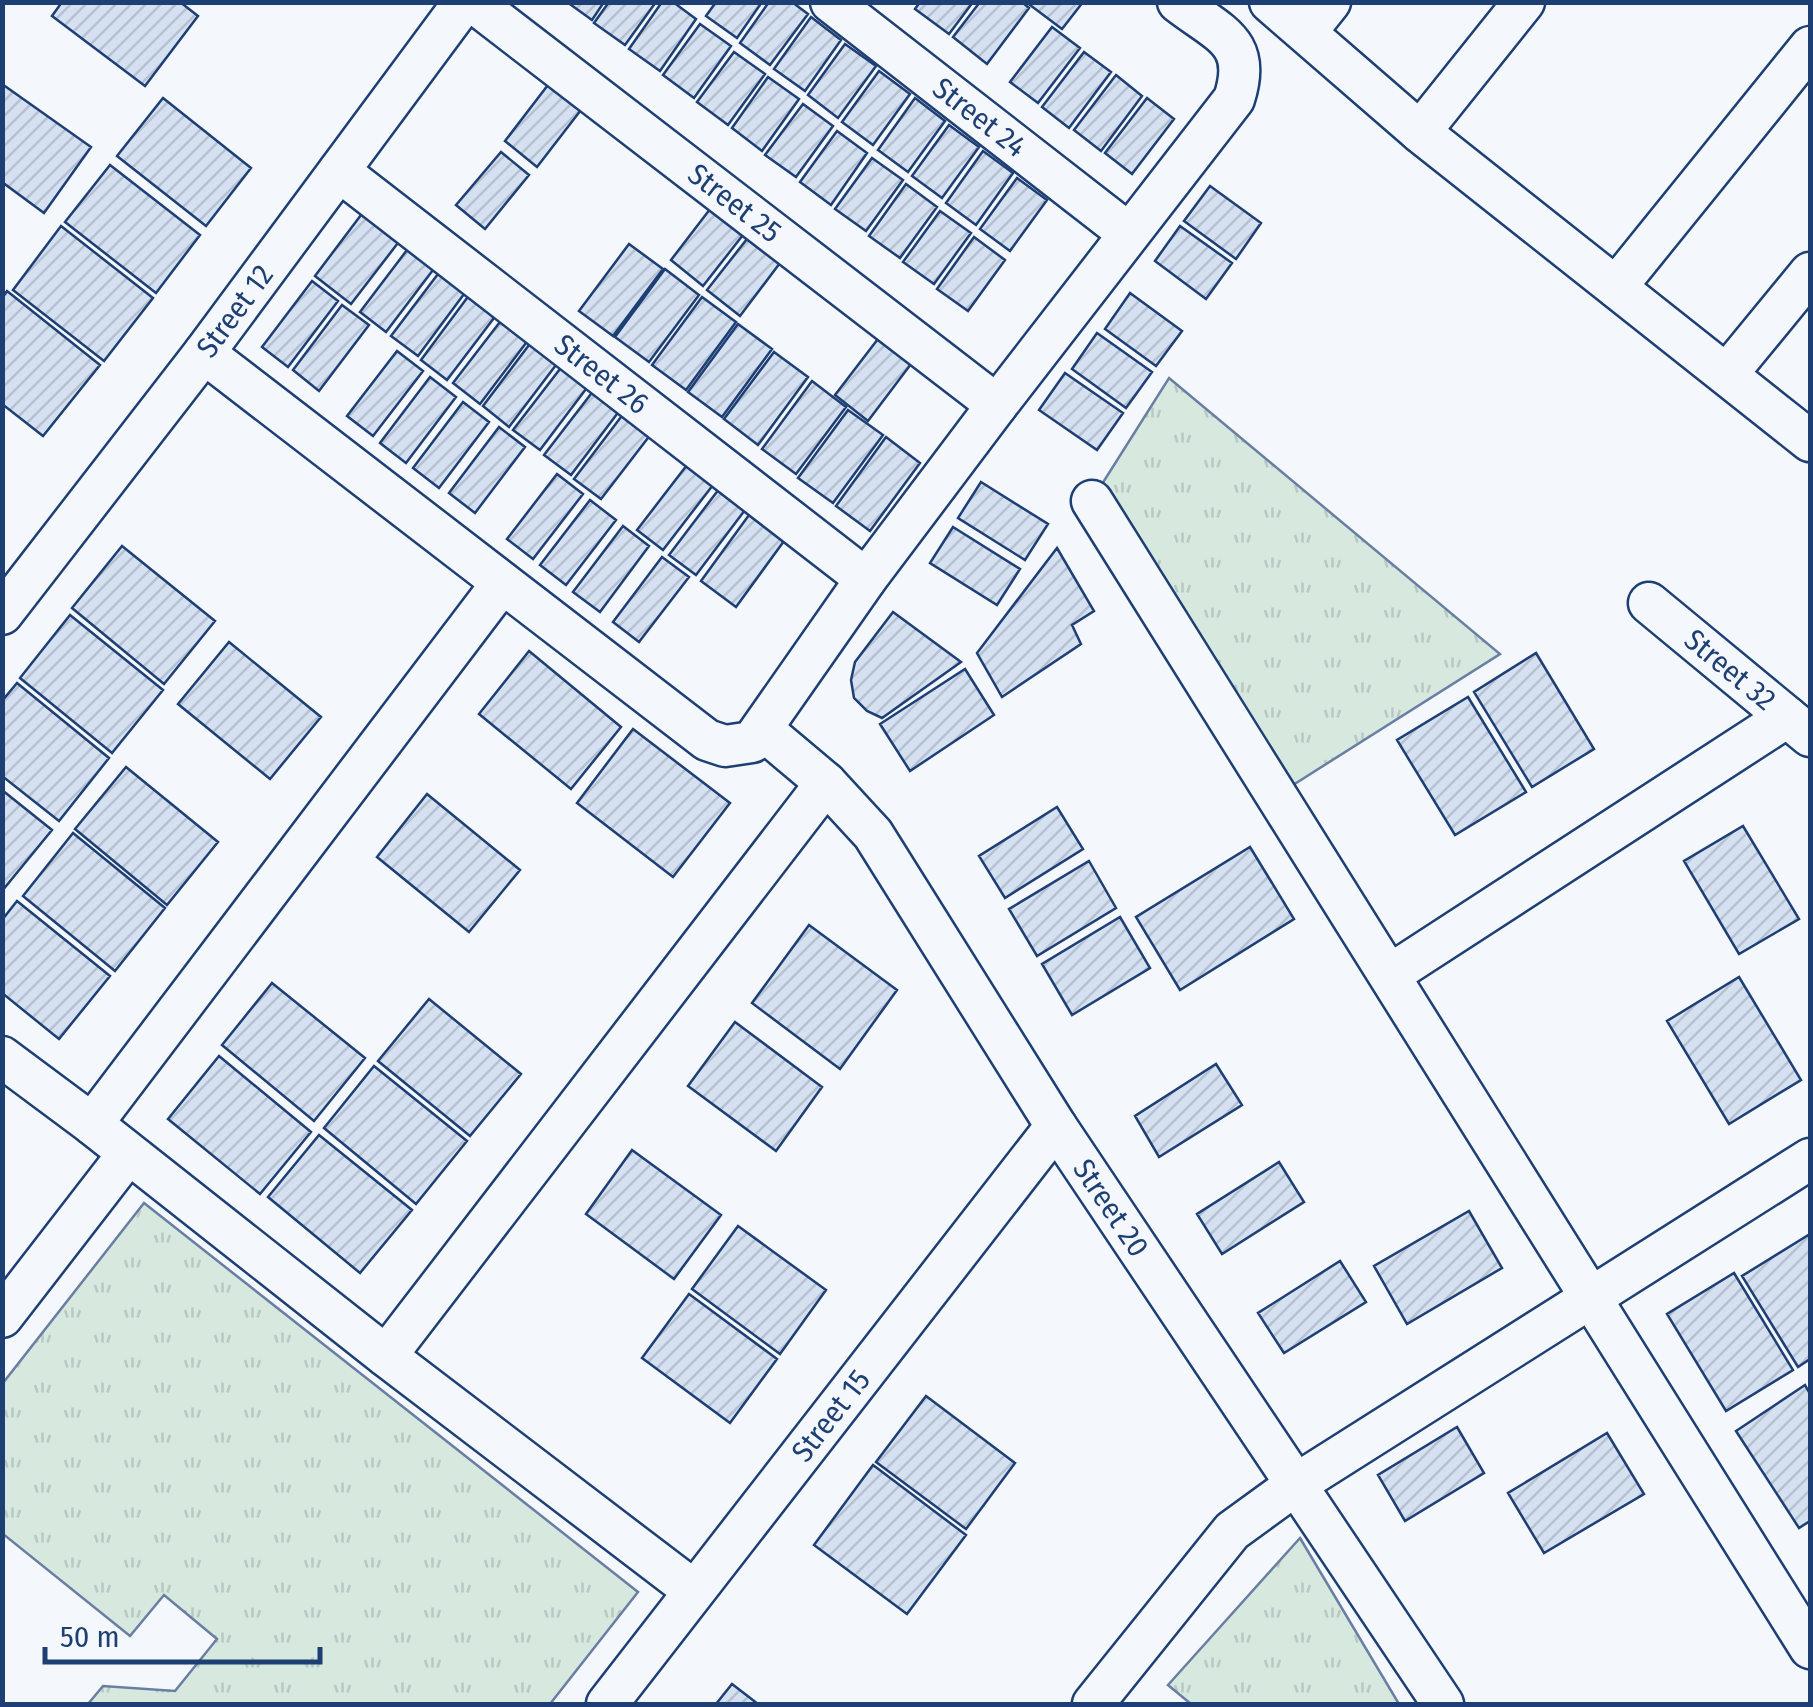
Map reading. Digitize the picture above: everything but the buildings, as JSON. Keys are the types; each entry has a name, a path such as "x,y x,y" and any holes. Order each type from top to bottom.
{"street":[{"name":"Street 12","path":"2,614 204,353 464,2"},
{"name":"Street 25","path":"473,2 997,405"},
{"name":"Street 24","path":"831,2 1128,233"},
{"path":"204,353 708,740 725,746 752,742 866,579 1234,99 1242,63 1236,48 1178,2"},
{"path":"1270,2 1318,17 1420,132 1810,441"},
{"path":"1420,132 1524,2"},
{"path":"1616,287 1810,47"},
{"name":"Street 26","path":"340,171 866,579"},
{"path":"1726,374 1810,273"},
{"path":"1092,501 1391,974 1589,1297 1805,1629"},
{"path":"92,1124 502,584"},
{"name":"Street 32","path":"1649,603 1799,727"},
{"path":"1391,974 1799,727"},
{"name":"Street 20","path":"763,730 826,784 873,834 1056,1126 1443,1704"},
{"path":"386,1356 826,784"},
{"path":"2,1057 694,1590"},
{"name":"Street 15","path":"607,1704 1056,1126"},
{"path":"2,1316 128,1154"},
{"path":"1095,1704 1232,1531 1298,1484 1810,1159"}],"green space":[{"path":"1169,378 1500,654 1293,785 1102,484"},
{"path":"144,1203 638,1592 550,1704 88,1704 103,1686 175,1691 217,1639 164,1595 130,1636 3,1534 3,1383"},
{"path":"1300,1538 1399,1704 1191,1704 1168,1685"}]}
